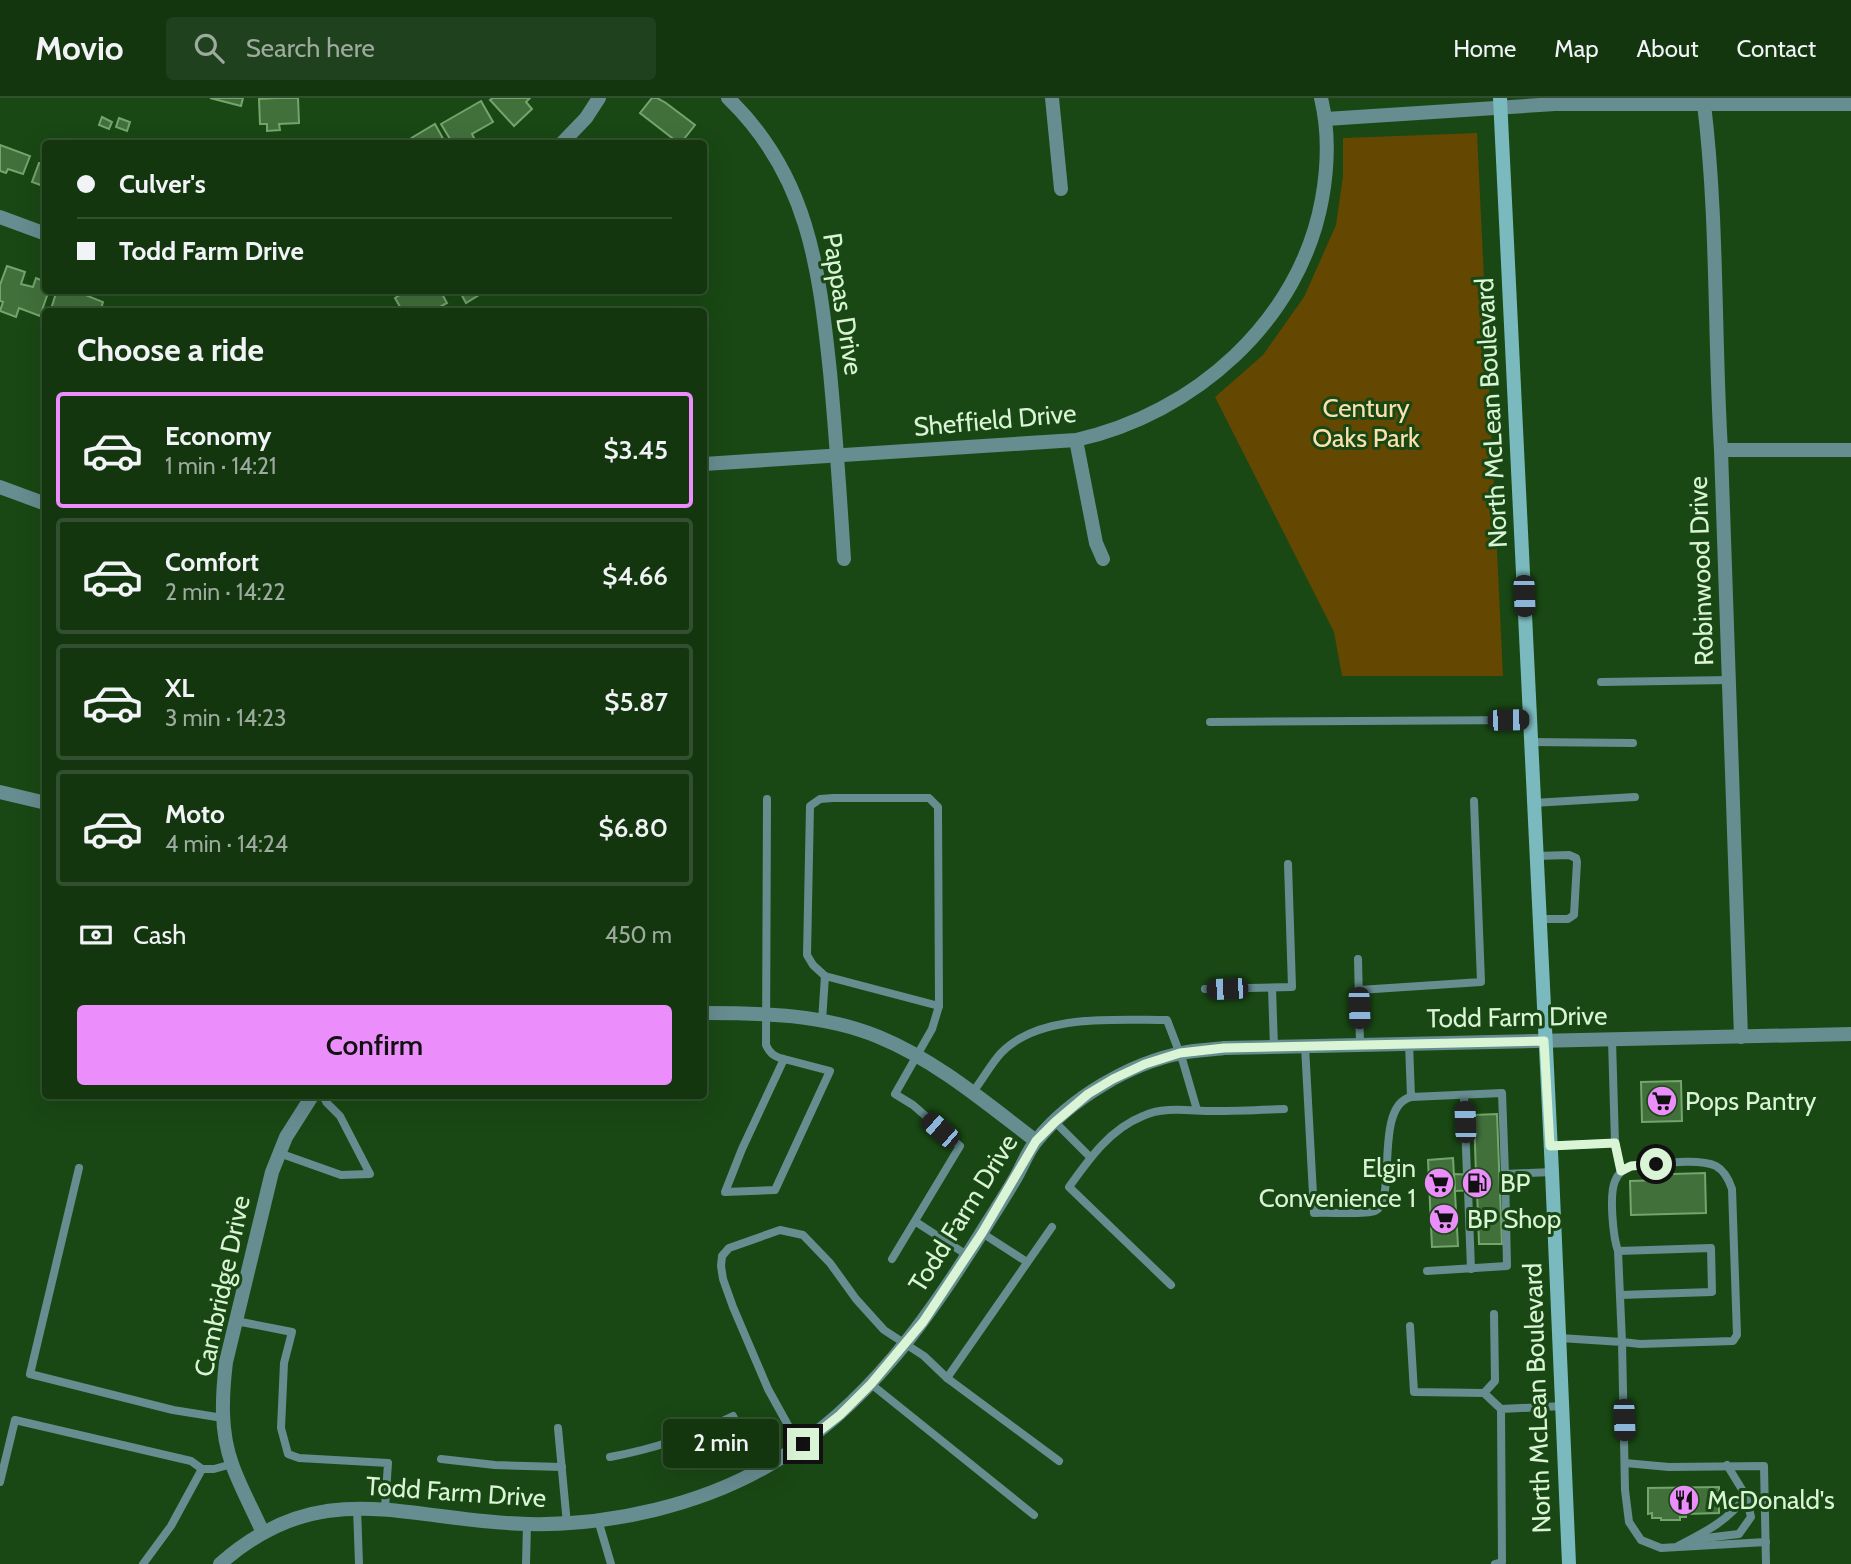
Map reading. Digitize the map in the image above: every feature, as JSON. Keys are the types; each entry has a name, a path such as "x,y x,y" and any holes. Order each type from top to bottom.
{"main road":[{"name":"North McLean Boulevard","path":"1500,103 1569,1564"}],"street":[{"path":"565,140 586,118 599,98"},
{"name":"Pappas Drive","path":"728,98 774,155 791,188 812,245 824,310 838,456 844,559"},
{"path":"1052,98 1061,189"},
{"name":"Sheffield Drive","path":"707,464 1076,440 1129,425 1188,394 1236,356 1276,308 1297,274 1315,231 1326,165 1326,119 1321,98"},
{"path":"1326,119 1500,103 1851,104"},
{"name":"Robinwood Drive","path":"1704,104 1713,205 1716,362 1730,680 1741,1037"},
{"path":"0,218 42,233"},
{"path":"1076,440 1093,526 1103,559"},
{"path":"1721,450 1851,450"},
{"path":"0,487 42,503"},
{"path":"0,792 42,802"},
{"path":"707,1013 767,1013 822,1021 878,1037 916,1056 972,1093 1036,1141"},
{"name":"Todd Farm Drive","path":"220,1564 236,1549 292,1519 357,1507 527,1524 567,1524 684,1501 758,1471 803,1444 840,1415 871,1384 923,1322 982,1233 1036,1141 1088,1094 1145,1064 1180,1053 1224,1048 1851,1034"},
{"name":"Cambridge Drive","path":"263,1533 232,1464 223,1418 226,1362 272,1172 279,1153 310,1099"}],"lane":[{"path":"1601,681 1730,680"},
{"path":"1210,722 1529,720"},
{"path":"1530,742 1633,743"},
{"path":"1533,803 1635,797"},
{"path":"892,1259 960,1146 913,1105 895,1094 932,1029 939,1006 938,807 929,798 820,799 810,806 807,955 825,976 939,1006"},
{"path":"767,799 766,1045 770,1053 784,1059 830,1070 775,1190 725,1192 741,1149 784,1059"},
{"path":"1359,989 1480,982 1475,801"},
{"path":"1536,856 1569,855 1576,858 1577,862 1574,915 1568,919 1540,919"},
{"path":"1205,989 1292,987 1288,864"},
{"path":"1358,959 1360,1044"},
{"path":"822,1021 825,976"},
{"path":"1272,988 1274,1047"},
{"path":"972,1093 1001,1054 1017,1041 1037,1031 1100,1020 1167,1020 1180,1053 1196,1110"},
{"path":"1612,1040 1615,1143 1621,1171"},
{"path":"1409,1043 1410,1097"},
{"path":"1305,1046 1314,1213 1371,1211 1381,1205 1385,1198 1384,1184 1392,1118 1399,1102 1410,1097 1502,1093 1507,1266 1427,1271"},
{"path":"1464,1095 1467,1175"},
{"path":"279,1153 341,1175 370,1174 340,1116 325,1099"},
{"path":"1171,1284 1069,1187 1090,1157 1127,1124 1144,1115 1161,1111 1284,1109"},
{"path":"1055,1122 1090,1157"},
{"path":"1550,1146 1615,1143"},
{"path":"1560,1338 1622,1342 1640,1344 1733,1340 1737,1335 1732,1189 1727,1175 1716,1166 1700,1162 1631,1166 1621,1171 1613,1186 1613,1236 1618,1251 1622,1342 1625,1463 1629,1522 1641,1540 1661,1548 1766,1542"},
{"path":"79,1168 30,1374 173,1410 223,1418"},
{"path":"1505,1174 1552,1172"},
{"path":"1468,1190 1471,1269"},
{"path":"916,1222 967,1255"},
{"path":"947,1378 1052,1227"},
{"path":"803,1444 789,1427 768,1390 730,1298 721,1266 722,1256 729,1248 780,1230 803,1235 830,1263 856,1299 884,1330 924,1356 947,1378 1059,1461"},
{"path":"982,1233 1027,1262"},
{"path":"1618,1251 1711,1248 1712,1292 1620,1295"},
{"path":"1484,1393 1495,1381 1494,1314"},
{"path":"236,1321 292,1332 284,1363 281,1428 288,1454 299,1458 388,1463 385,1508"},
{"path":"1410,1326 1414,1392 1484,1393 1501,1409 1563,1406"},
{"path":"871,1384 1034,1515"},
{"path":"1495,1564 1502,1562 1501,1409"},
{"path":"610,1457 650,1450 698,1433 733,1416 758,1471"},
{"path":"0,1482 15,1420 191,1461 202,1469 232,1464"},
{"path":"558,1428 567,1524"},
{"path":"441,1459 495,1465 562,1467"},
{"path":"1625,1463 1669,1467 1764,1466 1766,1564"},
{"path":"1690,1539 1739,1534 1751,1517 1746,1496 1727,1465"},
{"path":"143,1564 171,1526 202,1469"},
{"path":"1675,1547 1717,1525 1735,1512 1746,1496"},
{"path":"357,1507 359,1564"},
{"path":"598,1520 611,1564"},
{"path":"526,1564 527,1524"}],"green space":[{"name":"Century Oaks Park","path":"1477,133 1503,676 1342,676 1334,632 1215,397 1263,355 1304,297 1336,225 1343,176 1343,138"}],"building":[{"path":"210,98 243,98 241,106"},
{"path":"298,98 299,123 279,124 280,130 267,131 267,124 260,124 259,99"},
{"path":"530,98 526,102 532,109 514,126 490,100"},
{"path":"652,98 657,98 695,125 683,140 675,140 640,113"},
{"path":"481,101 493,122 472,134 475,140 451,140 441,124"},
{"path":"102,117 112,122 109,129 99,125"},
{"path":"119,118 130,122 127,131 116,127"},
{"path":"435,124 444,140 408,140"},
{"path":"0,145 30,156 23,174 8,169 6,173 0,171"},
{"path":"39,163 42,164 42,186 32,182"},
{"path":"7,266 25,272 21,284 33,287 36,278 42,280 42,294 48,294 40,316 19,308 16,317 0,311 3,302 0,301 0,285"},
{"path":"56,294 83,294 103,302 101,308 51,308"},
{"path":"402,294 442,294 447,303 438,308 401,308 395,298"},
{"path":"461,294 481,294 466,303"},
{"name":"Pops Pantry","path":"1681,1081 1682,1121 1642,1122 1641,1082"},
{"name":"BP","path":"1497,1114 1502,1244 1479,1244 1477,1190 1455,1191 1454,1174 1476,1175 1474,1115"},
{"name":"BP Shop","path":"1453,1158 1458,1246 1432,1247 1428,1160"},
{"path":"1673,1171 1673,1174 1705,1173 1706,1213 1631,1215 1630,1181 1663,1180 1663,1172"},
{"name":"McDonald's","path":"1719,1487 1719,1513 1686,1514 1686,1517 1680,1517 1680,1520 1661,1520 1652,1518 1652,1513 1648,1514 1648,1488"}],"place":[{"name":"Pops Pantry","path":"1662,1101"},
{"name":"Elgin Convenience 1","path":"1439,1183"},
{"name":"BP","path":"1477,1183"},
{"name":"BP Shop","path":"1444,1219"},
{"name":"McDonald's","path":"1684,1500"}],"route":[{"path":"803,1444 840,1415 871,1384 923,1322 982,1233 1036,1141 1088,1094 1145,1064 1180,1053 1224,1048 1544,1041 1550,1146 1615,1143 1621,1171 1631,1166 1656,1164"}]}
